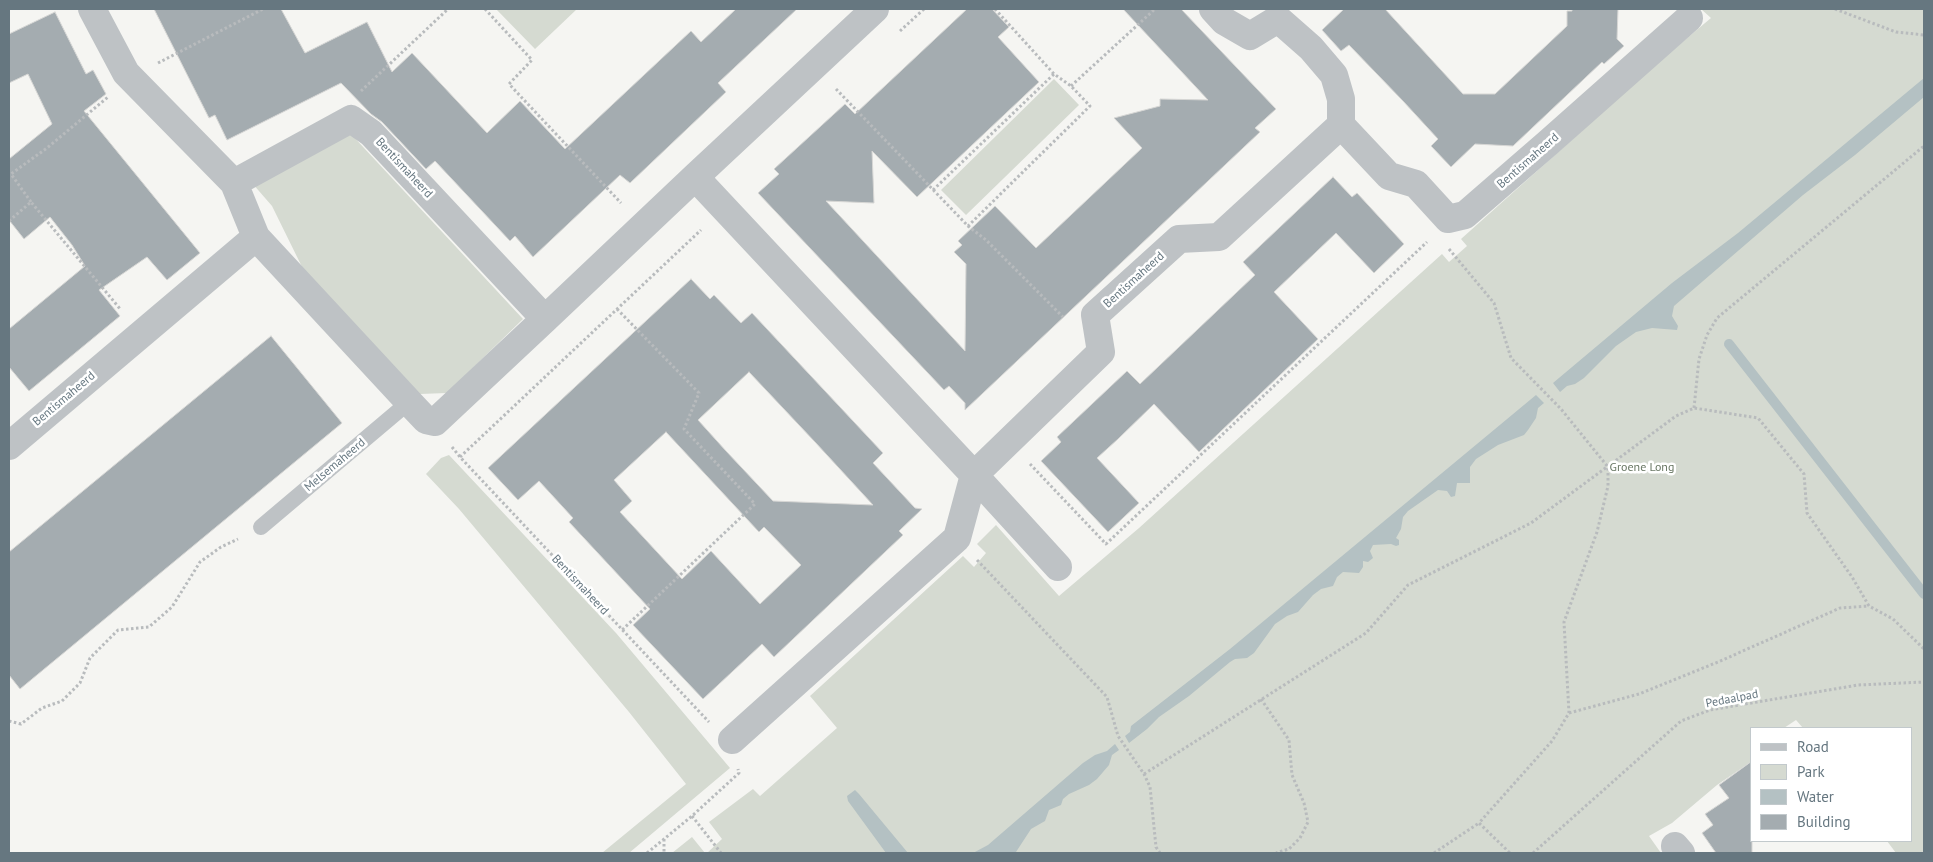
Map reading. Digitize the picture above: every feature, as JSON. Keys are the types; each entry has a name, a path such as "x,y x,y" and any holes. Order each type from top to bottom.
{"street":[{"path":"92,9 126,73 234,183 256,237 426,420 434,422 875,9"},
{"path":"1213,9 1224,21 1250,36 1278,19 1311,48 1334,74 1340,99 1341,125 1389,176 1416,184 1443,225"},
{"name":"Bentismaheerd","path":"1443,225 1465,215 1689,18"},
{"path":"234,183 351,120"},
{"name":"Bentismaheerd","path":"351,120 371,133 545,319"},
{"name":"Bentismaheerd","path":"974,474 1101,352 1095,315 1179,239 1219,237 1341,125"},
{"path":"695,177 723,209 974,474 1058,567"},
{"name":"Bentismaheerd","path":"9,446 256,237"},
{"path":"732,740 956,538 974,474"}],"lane":[{"name":"Melsemaheerd","path":"261,527 409,402"}],"path":[{"path":"351,120 346,106 448,9"},
{"path":"485,9 532,60 509,84 621,203"},
{"path":"968,226 1090,106 1071,86 1054,74 995,9"},
{"path":"1071,86 1155,9"},
{"path":"1835,9 1896,32 1924,35"},
{"path":"933,190 1054,74"},
{"path":"836,89 968,226 986,240 1070,325 1095,315"},
{"path":"1694,408 1699,359 1707,335 1717,318 1924,146"},
{"path":"9,221 31,202 141,334"},
{"path":"460,457 723,209"},
{"path":"1009,442 1106,544 1443,225 1451,252 1494,304 1511,358 1560,409 1608,468 1608,486 1597,532 1564,622 1568,713 1552,741 1479,823 1434,853"},
{"path":"616,309 699,393 684,429 755,504 622,630"},
{"path":"1144,774 1366,633 1408,585 1531,523 1676,416 1694,408 1758,418 1804,474 1807,513 1869,606 1893,619 1924,649"},
{"name":"Bentismaheerd","path":"434,422 460,457 706,721 732,740"},
{"path":"9,721 21,724 42,708 62,701 80,683 90,658 118,630 149,627 172,607 200,562 221,547 261,527"},
{"path":"956,538 1107,697 1118,736 1144,774 1150,787 1156,846 1160,853"},
{"path":"1568,713 1639,694 1718,662 1840,608 1869,606"},
{"name":"Pedaalpad","path":"1533,853 1681,721 1710,710 1858,684 1924,682"},
{"path":"1261,699 1289,740 1292,775 1304,803 1308,822 1300,838 1289,849 1276,853"},
{"path":"647,853 692,816 739,773 732,740"},
{"path":"692,816 721,853"},
{"path":"1479,823 1510,853"},
{"path":"664,839 664,853"}],"green space":[{"path":"496,9 577,9 535,49"},
{"name":"Groene Long","path":"1701,9 1924,9 1924,853 1896,853 1888,842 1913,842 1913,727 1802,727 1796,720 1786,727 1750,727 1750,762 1717,785 1672,823 1649,836 1661,853 707,853 722,839 709,822 753,789 760,796 837,728 810,696 963,556 974,567 986,553 977,544 996,525 1059,596 1139,528 1442,254 1449,262 1467,246 1461,239 1661,60 1711,18"},
{"path":"1054,79 1079,105 966,215 941,190"},
{"path":"351,134 523,319 447,393 420,394 304,271 272,206 252,183"},
{"path":"449,455 616,633 730,768 629,853 602,853 686,784 629,712 459,509 426,474 441,458"},
{"path":"692,837 705,853 672,853"}],"water":[{"path":"1924,78 1924,97 1855,155 1803,195 1674,306 1672,316 1678,326 1677,330 1652,328 1636,332 1616,346 1584,378 1575,384 1567,386 1560,392 1553,383 1672,283 1738,233"},
{"path":"1536,395 1544,403 1538,408 1536,418 1524,435 1498,445 1476,459 1470,467 1470,483 1457,483 1455,496 1451,497 1447,491 1438,490 1408,511 1403,517 1401,529 1396,538 1399,540 1399,545 1373,545 1370,551 1373,558 1368,562 1363,561 1363,567 1359,573 1343,572 1337,577 1333,586 1321,589 1298,612 1287,616 1275,624 1254,653 1247,658 1235,659 1230,662 1189,696 1159,717 1129,743 1125,736 1130,732 1131,726 1230,649"},
{"path":"1115,744 1119,750 1112,755 1109,765 1097,779 1089,785 1069,794 1063,799 1061,805 1049,810 1045,821 1031,829 1016,852 973,853 988,845 1083,763 1095,755 1107,751"},
{"path":"855,790 908,853 886,853 848,801 847,796"}],"building":[{"path":"154,9 281,9 305,53 367,22 392,72 412,53 487,133 520,101 565,149 691,31 701,42 736,9 797,9 718,83 726,92 630,183 620,175 533,257 515,236 510,241 435,161 426,169 382,122 371,114 341,83 227,140 215,115 209,118"},
{"path":"967,9 992,9 1009,27 998,37 1039,82 917,197 872,151 874,203 826,201 965,351 966,264 954,252 962,245 958,241 995,206 1036,248 1142,148 1114,118 1160,106 1160,99 1208,100 1123,9 1181,9 1276,109 1255,128 1260,132 965,410 965,403 949,386 944,390 758,193 779,174 774,169 845,104 855,114"},
{"path":"1344,9 1385,9 1463,94 1495,94 1567,26 1567,11 1572,11 1572,9 1618,9 1617,39 1624,46 1604,64 1602,62 1513,146 1475,144 1451,167 1431,146 1438,139 1403,101 1349,45 1341,51 1322,30"},
{"path":"55,12 86,74 93,70 106,94 84,111 200,253 167,280 147,257 99,290 120,316 29,391 9,367 9,329 85,266 72,245 50,217 24,239 9,220 9,159 52,124 28,74 9,83 9,34"},
{"path":"1333,177 1352,197 1357,193 1404,244 1374,273 1336,233 1274,292 1318,339 1199,452 1154,404 1097,458 1139,503 1108,532 1041,461 1061,442 1057,437 1127,371 1140,384 1255,275 1243,262"},
{"path":"691,279 710,299 714,295 741,323 752,313 883,453 873,463 915,508 922,509 899,531 903,535 774,657 762,644 703,699 633,625 650,609 569,522 573,518 539,481 518,500 488,468","holes":["749,372 815,442 873,505 773,501 726,451 698,420","666,432 759,532 764,527 801,565 760,604 711,551 682,579 620,512 632,501 614,480"]},
{"path":"271,336 342,423 20,689 9,675 9,552"},
{"path":"1750,762 1750,842 1752,842 1752,853 1716,853 1702,833 1713,825 1705,814 1729,798 1719,785"}],"waterway":[{"path":"1729,344 1924,594"}]}
